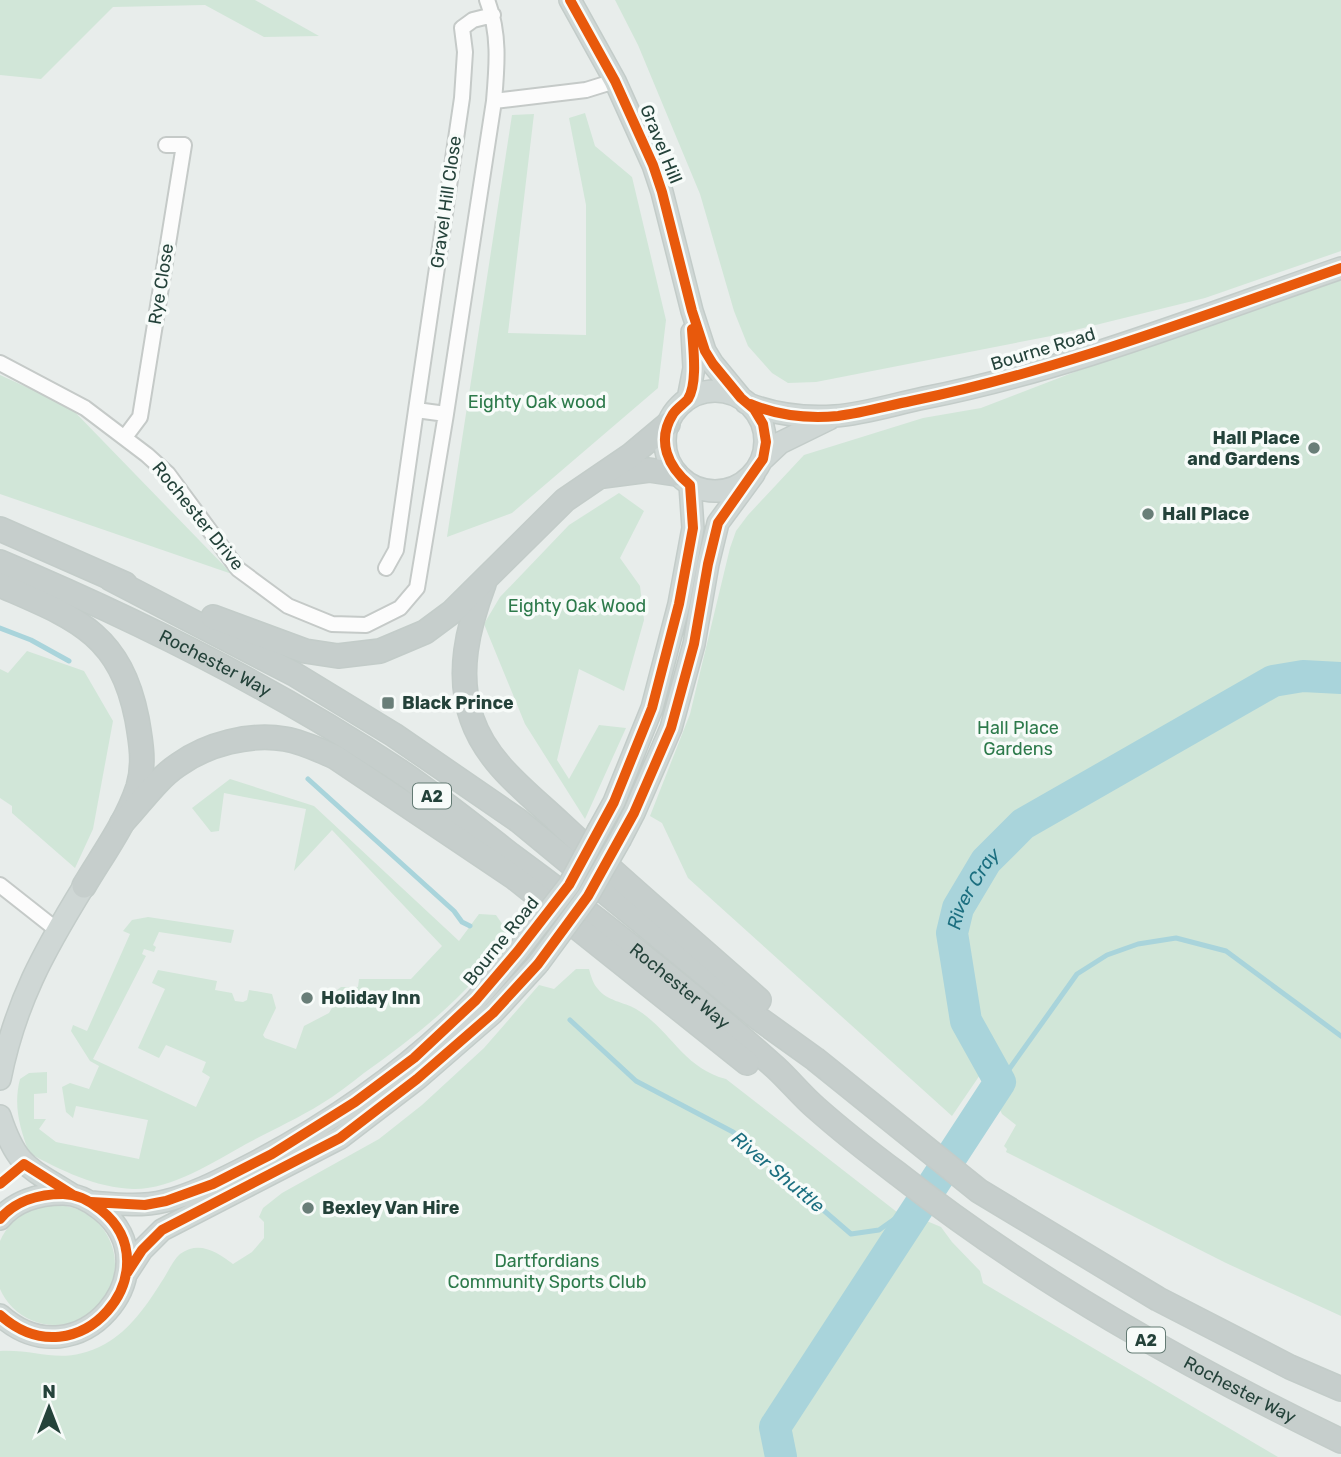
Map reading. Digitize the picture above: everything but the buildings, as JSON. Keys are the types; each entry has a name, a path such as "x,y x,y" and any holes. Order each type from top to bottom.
{"highway":[{"path":"111,579 305,651 338,656 380,651 425,632 452,612 565,500 631,455 668,424"},
{"path":"596,477 649,470 683,479"},
{"name":"A2","path":"0,529 111,579"},
{"name":"Rochester Way","path":"0,562 98,603 200,653 289,702 402,773 607,925 778,1070 814,1106 961,1222 1117,1324 1227,1385 1341,1441"},
{"path":"486,578 470,622 464,664 466,700 481,741 499,765 604,865 761,1001 815,1059"},
{"name":"Rochester Way","path":"111,579 294,674 394,735 519,821 758,1018 815,1059 979,1191 1158,1299 1290,1367 1341,1390"},
{"path":"0,585 66,613 92,632 113,655 132,695 143,757 137,790 122,823 84,886"},
{"path":"122,823 177,765 210,747 247,738 285,738 313,747 335,757 515,878 769,1081 814,1106"}],"main road":[{"name":"Gravel Hill","path":"570,0 615,82 653,165 692,312 709,357 744,400"},
{"name":"Bourne Road","path":"744,400 767,411 787,415 837,416 966,390 1069,361 1341,268"},
{"name":"Gravel Hill","path":"688,399 694,368 692,312"},
{"path":"713,391 725,392 744,400 754,409 763,424 766,442 758,466 744,483 717,492 703,490 683,479 665,450 668,424 673,414 688,399 713,391"},
{"name":"Bourne Road","path":"32,1335 54,1338 76,1334 93,1325 108,1312 142,1250 162,1230 340,1138 417,1079 493,1013 538,964 588,896 621,838 671,728 694,645 718,523 758,466 780,443 837,416"},
{"name":"Bourne Road","path":"0,1219 7,1210 26,1200 46,1195 145,1205 166,1201 212,1184 272,1154 355,1102 414,1058 476,1000 569,885 614,802 656,695 680,604 693,528 683,479"},
{"path":"0,1079 2,1054 32,975 84,886"},
{"path":"0,1116 10,1146 24,1164 107,1215 120,1232 126,1252 127,1273"},
{"path":"0,1315 13,1326 32,1335"},
{"path":"0,1334 32,1335"}],"street":[{"name":"Gravel Hill Close","path":"421,567 494,101 498,57 493,15 487,0"},
{"name":"Gravel Hill Close","path":"386,568 396,550 462,98 462,28 473,20 493,15"},
{"path":"494,101 586,90 615,82"},
{"name":"Rye Close","path":"125,437 140,417 184,145 166,145"},
{"name":"Rochester Drive","path":"0,363 85,408 169,474 239,569 288,606 332,624 366,625 400,608 417,588 421,567"},
{"path":"415,410 446,414"},
{"path":"0,885 57,930"}],"green space":[{"path":"0,0 255,0 319,36 264,37 205,5 113,7 41,79 0,75"},
{"path":"615,0 1341,0 1341,251 1205,298 1051,336 816,382 788,383 772,373 748,346 734,311 700,194 638,45"},
{"name":"Eighty Oak wood","path":"585,113 595,146 632,177 666,320 658,388 512,513 447,537 512,115 534,114 508,333 586,335 586,205 569,118"},
{"name":"Hall Place Gardens","path":"1341,278 1341,1316 1226,1263 1006,1152 1004,1146 1016,1125 1002,1114 982,1072 952,1116 688,878 662,823 650,816 690,714 736,531 804,455 923,418 981,408 1210,320"},
{"path":"0,375 70,407 232,574 0,494"},
{"name":"Eighty Oak Wood","path":"619,493 644,511 620,558 640,586 644,620 624,691 579,669 557,760 569,779 599,725 626,728 585,819 525,724 484,624 500,597 569,525"},
{"path":"27,651 84,671 113,721 93,829 75,868 12,813 12,806 0,798 0,669 8,673"},
{"path":"230,779 314,806 459,941 479,914 496,915 509,934 479,974 444,1011 338,1093 312,1109 206,1166 162,1185 119,1188 79,1177 29,1153 18,1117 20,1079 29,1073 47,1072 47,1093 34,1094 34,1119 46,1119 39,1129 56,1142 139,1159 148,1120 76,1106 73,1118 66,1112 62,1087 70,1083 89,1089 99,1066 90,1061 71,1031 73,1025 87,1031 130,934 123,931 132,920 148,917 234,930 231,943 159,932 153,945 156,947 154,952 144,949 142,954 146,956 93,1059 196,1107 210,1077 202,1072 206,1062 166,1045 159,1058 138,1048 165,989 152,983 158,970 217,981 215,990 232,993 235,1001 247,1000 249,990 272,994 276,1008 263,1035 296,1049 304,1026 329,1013 336,1001 333,993 341,987 358,987 359,979 411,979 442,946 332,830 294,871 306,809 224,793 219,831 211,832 192,808"},
{"name":"Dartfordians Community Sports Club","path":"576,969 589,969 592,980 602,993 636,1009 659,1027 688,1058 711,1074 726,1079 911,1223 922,1219 941,1227 980,1271 983,1283 1278,1457 0,1457 0,1351 64,1356 90,1351 114,1338 130,1324 180,1254 194,1248 208,1249 233,1264 252,1252 264,1238 264,1222 259,1217 263,1208 282,1193 379,1139 422,1105 484,1048 539,985 554,989"},
{"path":"55,1205 78,1210 97,1223 110,1242 115,1265 110,1288 97,1307 78,1320 55,1325 32,1320 13,1307 0,1288 -5,1265 0,1242 13,1223 32,1210"}],"waterway":[{"name":"River Shuttle","path":"0,628 31,640 69,661"},
{"name":"River Cray","path":"781,1457 775,1427 1000,1082 966,1021 952,933 958,908 986,861 1023,824 1273,681 1303,676 1341,678"},
{"name":"River Shuttle","path":"308,779 454,911 462,922 470,926"},
{"path":"1000,1082 1077,974 1107,955 1138,944 1176,938 1226,951 1341,1036"},
{"name":"River Shuttle","path":"570,1020 636,1081 733,1132 851,1234 879,1230 920,1201"}],"cycle path":[{"path":"127,1273 142,1250 162,1230 340,1138 417,1079 493,1013 538,964 588,896 634,813 671,728 694,644 718,523 763,459 766,442 763,424 754,409 741,398 705,351 653,165 615,81 570,0"},
{"path":"750,404 793,415 838,416 966,389 1128,342 1341,268"},
{"path":"91,1202 145,1205 166,1201 213,1184 272,1154 355,1102 414,1058 476,1000 569,885 614,802 652,708 679,604 693,528 690,485 670,462 665,434 673,414 688,399 691,392 694,365 692,329"},
{"path":"0,1184 24,1164 73,1195"},
{"path":"0,1219 20,1203 36,1197 63,1194 79,1197 101,1210 121,1234 127,1261 122,1287 108,1311 86,1328 59,1337 30,1333 0,1315"}],"place":[{"name":"Hall Place and Gardens","path":"1314,448"},
{"name":"Hall Place","path":"1148,514"},
{"name":"Black Prince","path":"388,703"},
{"name":"Holiday Inn","path":"307,998"},
{"name":"Bexley Van Hire","path":"308,1208"}]}
